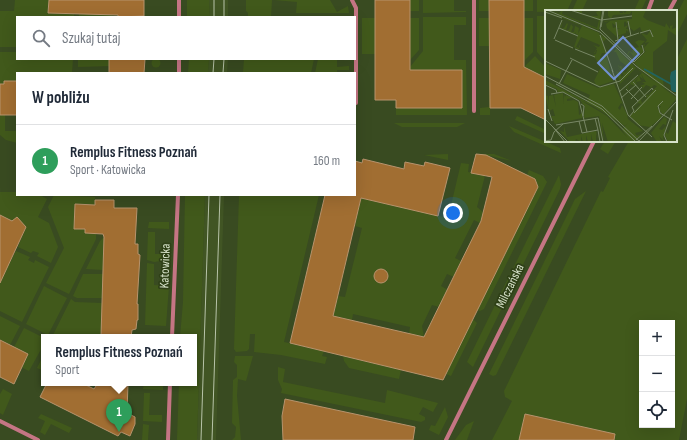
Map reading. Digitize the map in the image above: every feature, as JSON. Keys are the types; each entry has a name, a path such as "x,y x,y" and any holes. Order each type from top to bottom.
{"street":[{"path":"179,0 179,16"},
{"path":"352,0 356,8 356,103"},
{"path":"474,0 474,111"},
{"path":"648,10 652,0"},
{"path":"670,10 675,0"},
{"path":"179,60 179,72"},
{"name":"Milczańska","path":"446,440 594,142"},
{"name":"Katowicka","path":"172,334 178,196"},
{"path":"168,440 170,386"},
{"path":"0,421 38,440"}],"shaded area":[{"path":"15,0 49,0 48,13 74,14 74,16 16,16 16,47 0,47 0,11 14,11"},
{"path":"187,0 209,0 210,16 187,16"},
{"path":"209,0 228,0 228,16 210,16"},
{"path":"246,0 272,0 271,16 248,16 246,11"},
{"path":"274,0 330,0 337,12 348,6 349,13 296,13 297,2"},
{"path":"410,0 419,0 419,11 410,11"},
{"path":"423,0 454,0 454,11 466,12 423,13"},
{"path":"479,0 489,0 489,11 479,11"},
{"path":"524,0 533,0 533,11 524,11"},
{"path":"537,0 572,0 567,10 545,10 545,12 537,12"},
{"path":"577,0 587,0 582,10 572,10"},
{"path":"639,0 646,0 641,10 634,10"},
{"path":"684,0 687,0 687,14 677,34 677,14"},
{"path":"79,14 114,14 111,16 79,16"},
{"path":"537,16 545,16 545,61 537,52"},
{"path":"423,17 466,17 466,25 454,25 454,60 466,60 467,115 396,115 396,108 462,108 461,70 410,70 410,67 423,51"},
{"path":"362,18 375,18 375,54 362,54"},
{"path":"410,18 419,18 419,50 410,60"},
{"path":"479,18 490,18 490,115 480,115 480,108 489,107 489,46 479,46"},
{"path":"524,18 533,18 533,52 524,61"},
{"path":"687,39 687,399 679,440 492,440 512,401 505,397 504,391 601,191 603,192 610,178 608,177 628,142 677,142 677,59"},
{"path":"0,52 16,52 16,60 73,60 72,72 16,72 16,81 5,81 4,84 0,84"},
{"path":"535,56 545,67 545,78 524,67"},
{"path":"78,60 109,60 109,66 78,67"},
{"path":"153,60 160,61 160,65 158,67 154,67 152,65"},
{"path":"189,60 209,60 208,72 188,72"},
{"path":"209,60 228,60 227,72 208,72"},
{"path":"244,60 314,60 311,72 243,72"},
{"path":"318,60 337,60 337,67 349,66 349,70 337,70 337,72 315,72"},
{"path":"0,115 5,115 5,131 16,131 16,143 6,140 0,135"},
{"path":"517,116 545,130 545,134 515,120"},
{"path":"394,123 465,123 457,127 402,127"},
{"path":"509,126 560,148 561,153 514,132"},
{"path":"604,142 615,142 608,154 600,149"},
{"path":"448,154 448,160 424,155"},
{"path":"476,154 494,154 512,161 490,156 477,207 483,212 480,223 474,220 455,258 461,261 454,277 447,274 441,286 448,290 439,307 432,305 422,326 424,337 409,334 410,327 353,314 352,320 333,316 338,296 345,297 362,228 355,226 361,198 448,218 461,163 469,164 468,172 478,174 482,155"},
{"path":"529,170 543,176 547,182 484,309 480,311 477,310 538,187 535,179 527,175"},
{"path":"559,175 561,184 560,189 473,367 467,362"},
{"path":"586,191 496,375 493,376 489,374 575,199"},
{"path":"0,192 16,192 16,196 42,196 47,199 38,217 49,223 58,247 51,263 37,256 39,253 33,251 31,253 18,247 26,227 17,217 12,221 0,215"},
{"path":"54,196 95,197 95,205 75,205 74,229 85,229 85,233 96,234 96,239 69,294 46,283 64,248 48,207"},
{"path":"185,196 205,196 197,440 177,440 179,386 197,386 197,334 180,334 183,302"},
{"path":"205,196 224,196 216,440 197,440"},
{"path":"239,196 319,196 284,342 324,351 322,356 327,357 325,364 281,355 254,352 255,334 250,334 249,349 247,351 236,352 234,349"},
{"path":"149,222 169,222 169,229 148,228"},
{"path":"148,232 155,232 155,254 168,254 168,260 154,262 147,260"},
{"path":"104,237 103,270 86,269 100,241"},
{"path":"16,251 30,257 28,260 34,263 35,260 49,267 22,322 0,311 0,273 6,263 9,264"},
{"path":"147,263 154,264 154,285 169,286 166,326 145,325"},
{"path":"83,274 104,274 102,298 77,298 73,296"},
{"path":"44,286 67,298 49,334 26,324"},
{"path":"71,299 75,302 102,303 102,334 54,334"},
{"path":"0,316 20,326 10,345 0,340"},
{"path":"473,319 477,323 451,376 446,374"},
{"path":"24,328 41,336 41,349 29,371 21,367 14,347"},
{"path":"235,356 253,356 246,381 238,379 237,396 241,440 232,440 235,437 236,427 232,423 233,380 237,377 237,365 234,362"},
{"path":"343,356 401,370 399,379 349,368 344,361"},
{"path":"41,360 41,370 37,368"},
{"path":"278,367 285,369 283,382 385,403 387,390 438,403 433,412 423,407 419,414 425,417 425,420 421,422 281,393 282,389 278,380"},
{"path":"144,386 163,386 163,390 143,389"},
{"path":"3,389 12,394 3,415 0,413 0,394"},
{"path":"144,393 150,393 149,415 162,415 162,422 143,421"},
{"path":"445,407 448,417 439,435 429,430 431,425 435,426"},
{"path":"41,414 72,428 69,433 51,424 45,435 40,432 45,421 38,418"},
{"path":"474,421 467,440 455,440 466,425"},
{"path":"143,424 149,425 148,440 142,440"}],"building":[{"path":"49,0 144,0 144,16 48,13"},
{"path":"375,0 410,0 410,70 462,70 462,108 396,108 396,100 375,100"},
{"path":"489,0 524,0 524,67 545,78 545,120 521,108 490,108"},
{"path":"109,60 145,60 144,72 109,72"},
{"path":"4,81 16,81 16,115 0,115 0,84 4,84"},
{"path":"476,154 486,155 535,179 538,187 443,380 290,343 325,196 356,196 356,161 362,163 363,159 404,169 405,162 424,166 425,162 450,168 438,216 361,198 333,316 424,337 481,221 492,177 471,173"},
{"path":"95,200 114,200 114,208 137,208 135,244 138,244 138,254 140,255 137,304 138,320 136,329 132,330 131,334 101,334 104,237 103,234 85,233 85,229 74,229 75,204 95,205"},
{"path":"0,215 12,221 17,217 26,227 0,283"},
{"path":"378,269 384,269 388,273 388,279 384,283 378,283 374,279 374,273"},
{"path":"0,340 28,354 14,384 0,377"},
{"path":"46,386 88,386 94,389 96,386 128,386 127,413 135,417 135,424 130,436 121,432 118,436 40,397"},
{"path":"285,399 415,427 413,440 283,440 282,416"},
{"path":"525,414 615,434 614,440 519,440"}],"tram line":[{"path":"214,0 214,16"},
{"path":"224,0 224,16"},
{"path":"213,72 214,60"},
{"path":"223,72 224,60"},
{"path":"201,440 209,196"},
{"path":"212,440 220,196"}],"place":[{"name":"Remplus Fitness Poznań","path":"119,432"}]}
